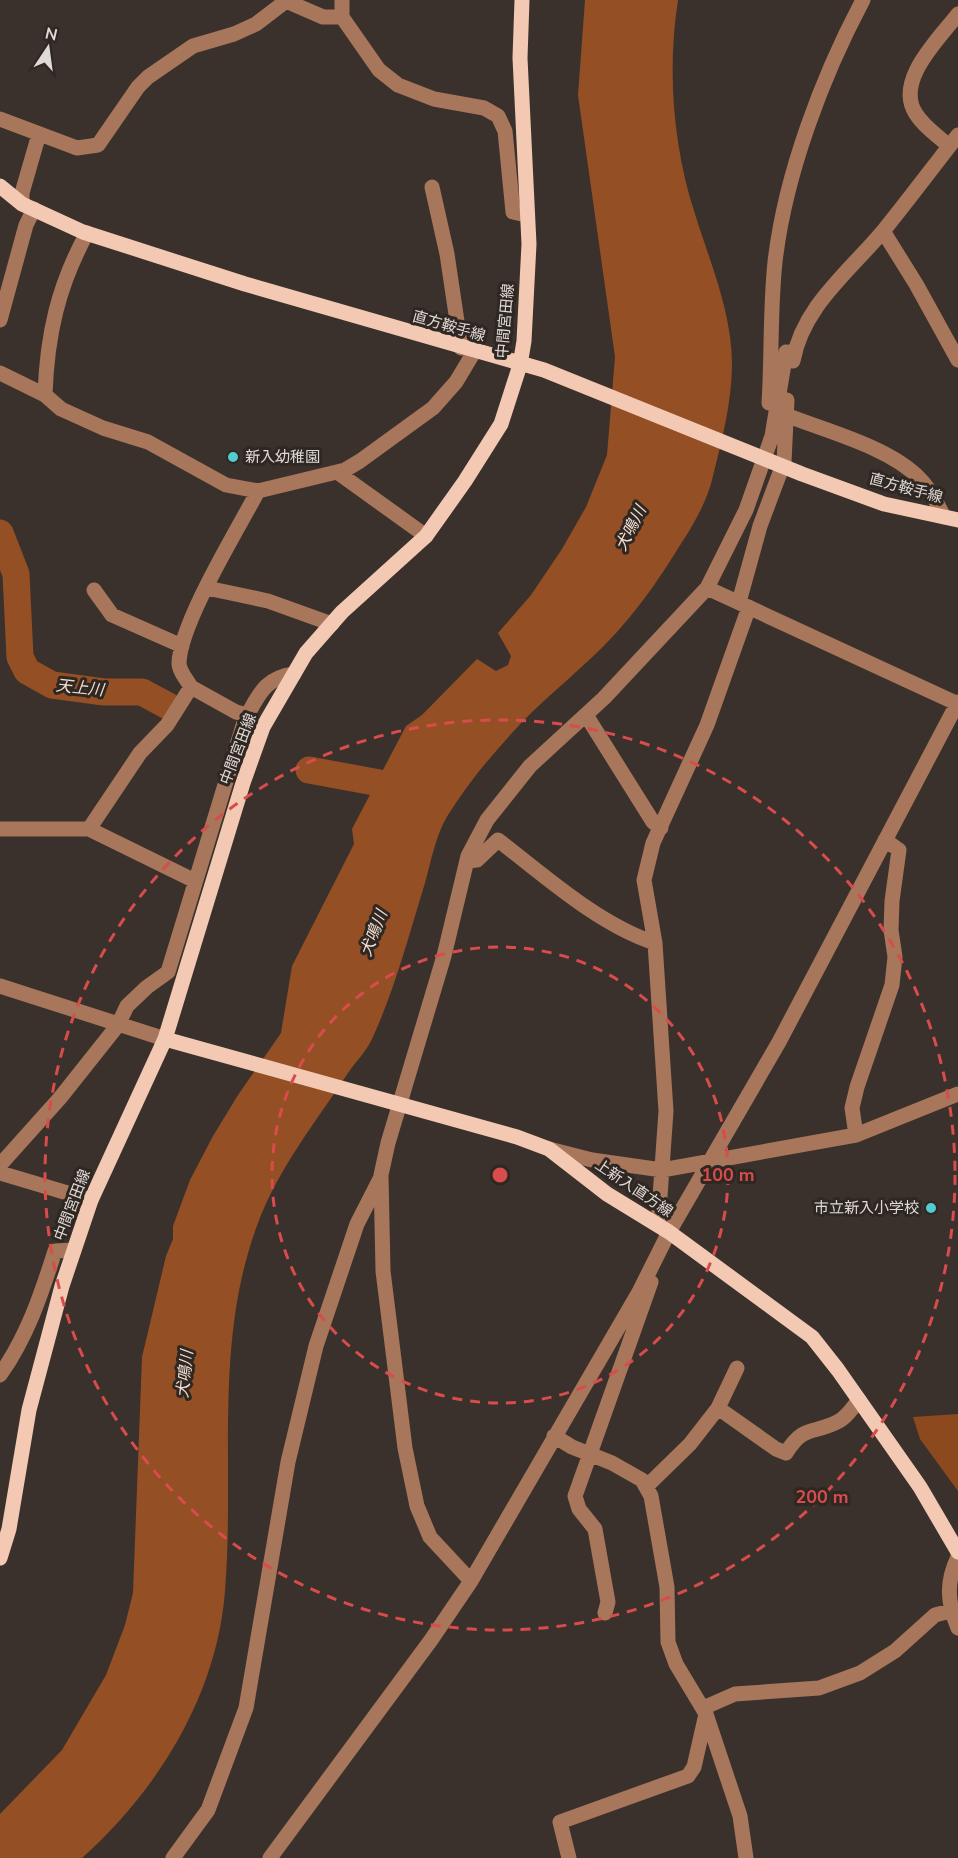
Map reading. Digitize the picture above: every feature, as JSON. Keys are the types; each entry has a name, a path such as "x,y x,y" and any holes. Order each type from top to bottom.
{"main road":[{"name":"中間宮田線","path":"0,1558 9,1529 29,1410 74,1250 91,1200 165,1039 243,783 263,727 306,653 332,624 426,536 465,481 501,423 520,365 524,341 529,244 520,58 522,0"},
{"name":"直方鞍手線","path":"0,186 28,207 87,233 245,284 467,350 544,370 764,460 884,504 951,518"},
{"name":"上新入直方線","path":"165,1039 396,1103 549,1149 607,1194 663,1229 812,1337 920,1487 958,1552"}],"street":[{"path":"0,118 77,148 98,145 138,87 148,77 193,46 234,34 256,24 285,0 323,17 342,16"},
{"path":"342,0 342,16 379,70 398,85 434,99 484,108 498,116 505,130 513,212 526,215"},
{"path":"764,460 775,262 781,231 794,172 818,102 848,29 863,0"},
{"path":"663,1229 666,1111 655,944 644,880 653,843 707,724 744,604 760,526 784,462 786,415 794,353 808,316 883,231 954,141 916,114 910,103 910,88 915,72 958,14"},
{"path":"0,320 26,225 28,207 22,192 39,134"},
{"path":"0,373 45,395 61,409 104,428 148,442 226,485 258,491 337,472 360,461 433,408 456,382 467,350 432,186"},
{"path":"883,231 916,284 958,360"},
{"path":"45,395 50,332 55,307 87,233"},
{"path":"471,1581 430,1537 417,1506 401,1422 382,1271 381,1175 396,1103 444,956 467,861 487,820 530,766 586,715 708,588 746,510 772,436 786,352 794,353"},
{"path":"786,415 893,459 918,476 951,518"},
{"path":"337,472 426,536"},
{"path":"247,715 236,712 191,687 179,666 182,646 207,588 258,491"},
{"path":"207,588 268,601 332,624"},
{"path":"270,1858 431,1640 471,1581 650,1270 663,1229 708,1163 779,1042 958,703 708,588"},
{"path":"94,590 112,615 182,646"},
{"path":"0,1165 60,1098 118,1025 127,1006 147,987 168,972 232,757 247,715 265,687 276,676 294,674"},
{"path":"89,830 140,753 167,725 191,687"},
{"path":"586,715 653,822 661,828"},
{"path":"0,829 89,830 195,881"},
{"path":"467,861 477,860 498,840 578,901 637,938 655,944"},
{"path":"856,1135 852,1108 892,985 895,957 891,930 892,901 899,850 885,840"},
{"path":"0,986 165,1039"},
{"path":"549,1149 592,1160 663,1170 856,1135 958,1094"},
{"path":"0,1173 91,1200"},
{"path":"173,1858 208,1810 246,1708 288,1462 316,1346 357,1224 381,1175"},
{"path":"0,1375 31,1322 55,1251 74,1250"},
{"path":"605,1613 608,1602 595,1529 579,1509 575,1496 588,1453 652,1286 650,1270"},
{"path":"646,1487 690,1444 718,1407 738,1368"},
{"path":"718,1407 786,1453 794,1440 807,1431 842,1420 859,1400"},
{"path":"554,1436 642,1480 651,1496 667,1587 668,1642 676,1664 704,1711 740,1816 746,1858"},
{"path":"958,1557 949,1576 950,1611 958,1628"},
{"path":"704,1711 735,1694 819,1688 860,1673 895,1651 935,1615 950,1611"},
{"path":"569,1858 560,1822 688,1776 694,1767 704,1711"}],"shaded area":[{"path":"958,1414 958,1491 920,1439 913,1417"}],"water":[{"name":"犬鳴川","path":"585,0 678,0 673,54 677,135 695,214 724,307 731,345 732,378 728,406 710,486 688,533 638,607 597,653 512,733 478,772 448,815 437,839 395,981 372,1039 299,1145 266,1203 244,1268 235,1313 230,1359 227,1544 225,1591 220,1630 210,1667 179,1738 159,1771 135,1802 82,1858 0,1858 0,1814 62,1750 106,1675 125,1625 133,1593 142,1357 166,1256 173,1239 173,1226 190,1180 238,1095 281,1033 292,966 354,844 352,829 406,726 422,715 477,659 496,671 508,665 511,656 498,633 531,595 562,549 586,507 607,455 615,357 578,95"}],"waterway":[{"name":"天上川","path":"0,533 16,574 20,657 27,671 52,685 104,692 142,692 168,706"},
{"name":"天上川","path":"309,770 412,789"}],"place":[{"name":"新入幼稚園","path":"233,457"},
{"name":"市立新入小学校","path":"931,1208"}]}
